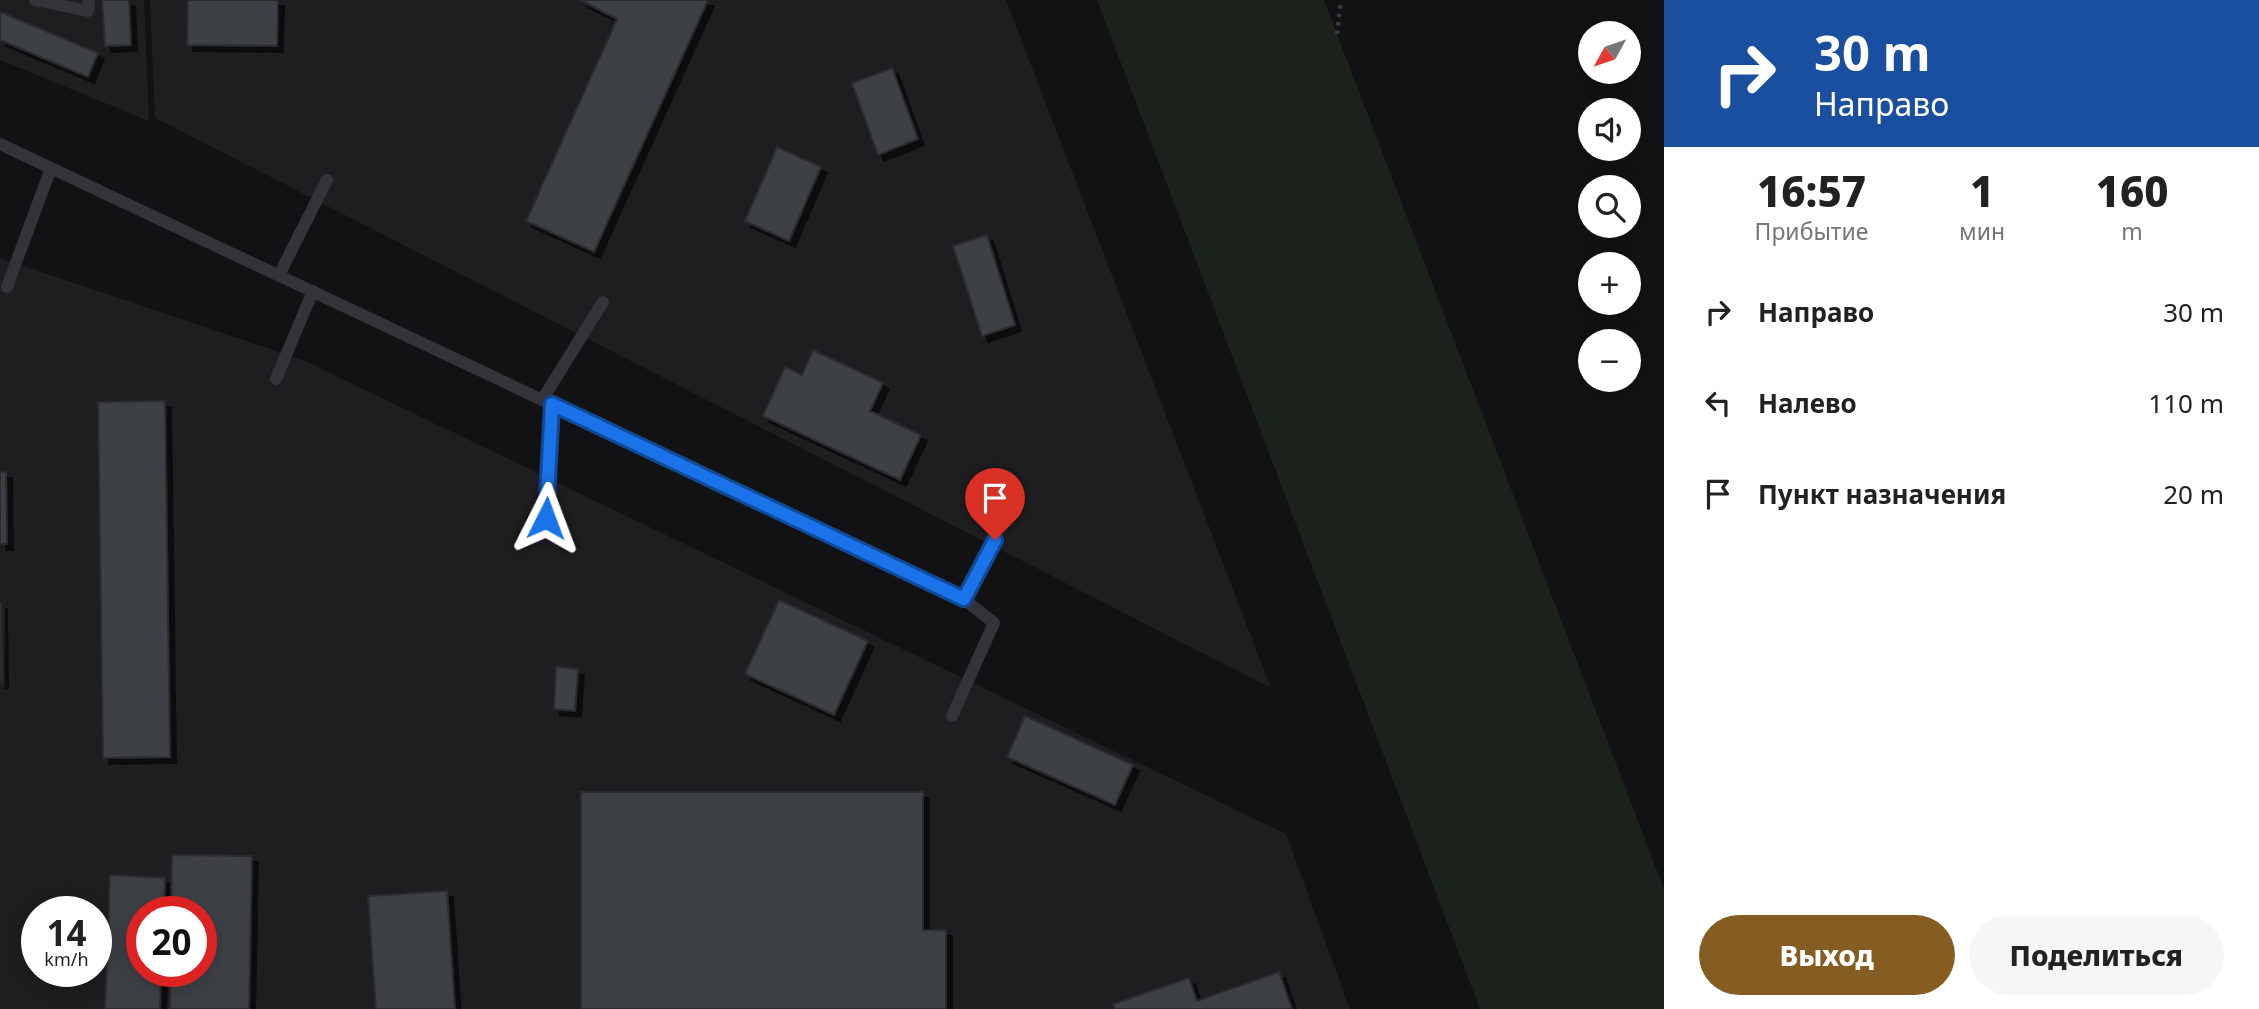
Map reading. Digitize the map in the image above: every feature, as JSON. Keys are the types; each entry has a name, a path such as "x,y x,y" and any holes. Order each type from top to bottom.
{"lane":[{"path":"35,0 88,11 89,0"},
{"path":"0,144 964,599 994,623 952,716"},
{"path":"7,287 51,168"},
{"path":"279,275 327,180"},
{"path":"276,379 313,292"},
{"path":"546,518 547,402 603,302"},
{"path":"964,599 995,540"}],"path":[{"path":"1337,34 1341,0"}],"shaded area":[{"path":"0,0 144,0 149,121 0,60"},
{"path":"150,0 1006,0 1271,688 155,118"},
{"path":"1097,0 1324,0 1664,889 1664,1009 1480,1009"},
{"path":"0,258 303,360 1286,834 1350,1009 0,1009"}],"building":[{"path":"102,0 129,0 131,45 105,46"},
{"path":"188,0 278,0 277,46 187,45"},
{"path":"580,0 708,0 594,252 526,221 617,19"},
{"path":"0,12 98,53 88,77 0,40"},
{"path":"892,68 918,139 878,155 852,83"},
{"path":"777,147 821,167 789,241 745,221"},
{"path":"987,235 1015,325 982,336 953,246"},
{"path":"813,350 883,383 870,411 921,435 900,480 763,416 785,367 802,375"},
{"path":"165,401 170,757 103,758 98,402"},
{"path":"0,472 6,472 7,544 0,544"},
{"path":"779,600 868,641 834,715 745,674"},
{"path":"1,603 2,682 0,682"},
{"path":"556,667 578,669 575,711 554,709"},
{"path":"1025,716 1133,765 1115,805 1007,757"},
{"path":"581,792 923,792 923,930 946,930 946,1009 581,1009"},
{"path":"172,855 252,856 249,1009 170,1009 170,987 217,987 217,896 171,896"},
{"path":"110,875 165,878 164,896 126,896 126,987 161,987 160,1009 105,1009 106,987 112,987 112,896 109,896"},
{"path":"447,891 455,1009 376,1009 368,896"},
{"path":"1279,972 1292,1009 1115,1009 1113,1004 1189,978 1197,1001"}],"route":[{"path":"546,518 552,404 964,599 995,540"}]}
